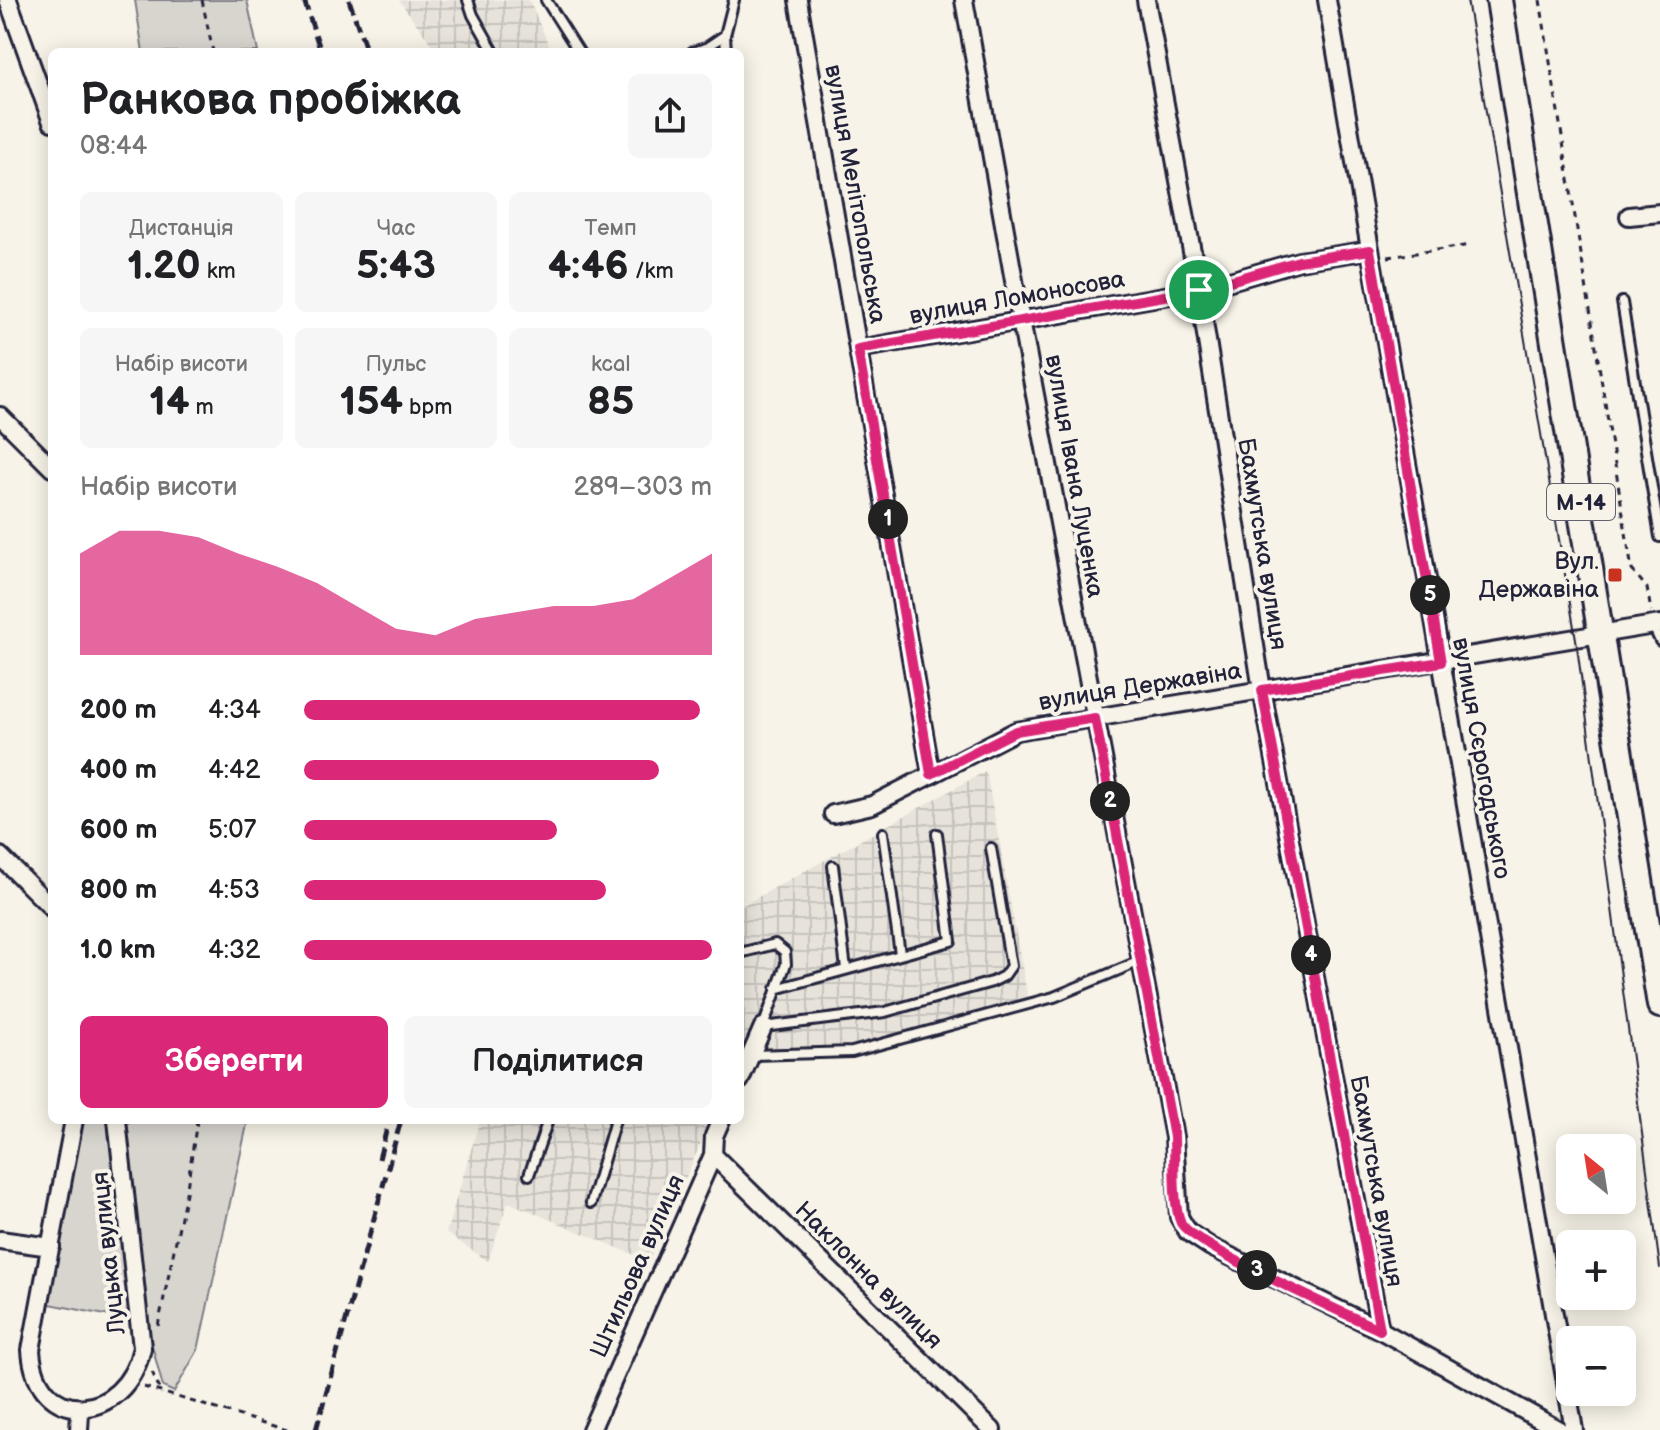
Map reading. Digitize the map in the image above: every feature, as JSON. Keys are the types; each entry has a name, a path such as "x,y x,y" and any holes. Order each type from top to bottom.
{"main road":[{"name":"М-14","path":"1499,0 1655,955 1660,1005"}],"street":[{"path":"8,0 48,111"},
{"name":"вулиця Мелітопольська","path":"798,0 931,774"},
{"name":"вулиця Івана Луценка","path":"964,0 1174,1137 1177,1205 1182,1226 1211,1247 1380,1330"},
{"name":"Бахмутська вулиця","path":"1146,0 1199,290 1262,690 1380,1330"},
{"name":"вулиця Сєрогодського","path":"1327,0 1574,1430"},
{"path":"1629,216 1660,213"},
{"name":"вулиця Ломоносова","path":"858,349 1199,290 1299,261 1371,254"},
{"path":"0,416 48,464"},
{"name":"вулиця Державіна","path":"833,814 872,805 1016,731 1656,625"},
{"path":"0,856 48,904"},
{"path":"744,1072 763,1027"},
{"name":"Луцька вулиця","path":"73,1124 31,1350 32,1369 50,1399 63,1408 80,1413"},
{"name":"Луцька вулиця","path":"117,1124 142,1327 138,1366 129,1382"},
{"name":"Штильова вулиця","path":"591,1430 713,1155 714,1136 719,1124"},
{"name":"Наклонна вулиця","path":"713,1155 992,1430"},
{"path":"0,1240 51,1247"},
{"path":"1380,1330 1559,1430"},
{"path":"79,1430 80,1413 99,1407 116,1396 129,1382"}],"lane":[{"path":"468,0 492,48"},
{"path":"546,0 576,48"},
{"path":"726,48 725,35 734,0"},
{"path":"706,48 725,35"},
{"path":"1622,302 1660,537"},
{"path":"1656,625 1660,641"},
{"path":"883,833 900,954"},
{"path":"776,989 951,941 937,834"},
{"path":"744,952 775,944 785,952 786,964 763,1027 885,1012 992,982 1004,976 1011,966 991,848"},
{"path":"833,866 846,969"},
{"path":"752,1055 852,1052 1054,997 1140,961"},
{"path":"529,1175 547,1124"},
{"path":"591,1203 614,1124"}],"path":[{"path":"202,0 212,48"},
{"path":"1540,0 1632,570 1647,588 1656,625"},
{"path":"1371,254 1471,245"},
{"path":"157,1330 187,1188 196,1124"},
{"path":"149,1361 162,1394"},
{"path":"129,1382 170,1397 287,1430"}],"shaded area":[{"path":"135,0 247,0 257,48 142,48"},
{"path":"399,0 529,0 550,48 434,48"},
{"path":"986,771 1028,999 866,1045 744,1049 744,905"},
{"path":"78,1124 110,1124 135,1321 45,1303"},
{"path":"125,1124 247,1124 198,1350 174,1392 163,1387 148,1330"},
{"path":"479,1124 709,1124 649,1261 508,1202 488,1261 446,1233"}],"tram line":[{"path":"1467,0 1576,639 1660,1268"}],"railway":[{"path":"304,0 320,48"},
{"path":"349,0 366,48"},
{"path":"379,1159 388,1124"},
{"path":"316,1430 400,1124"}],"place":[{"name":"Вул. Державіна","path":"1615,575"}],"route":[{"path":"1370,250 1441,662 1262,690 1380,1330 1211,1247 1182,1226 1177,1205 1174,1137 1095,718 1016,731 931,774 858,349 1199,290 1299,261 1370,250"}]}
